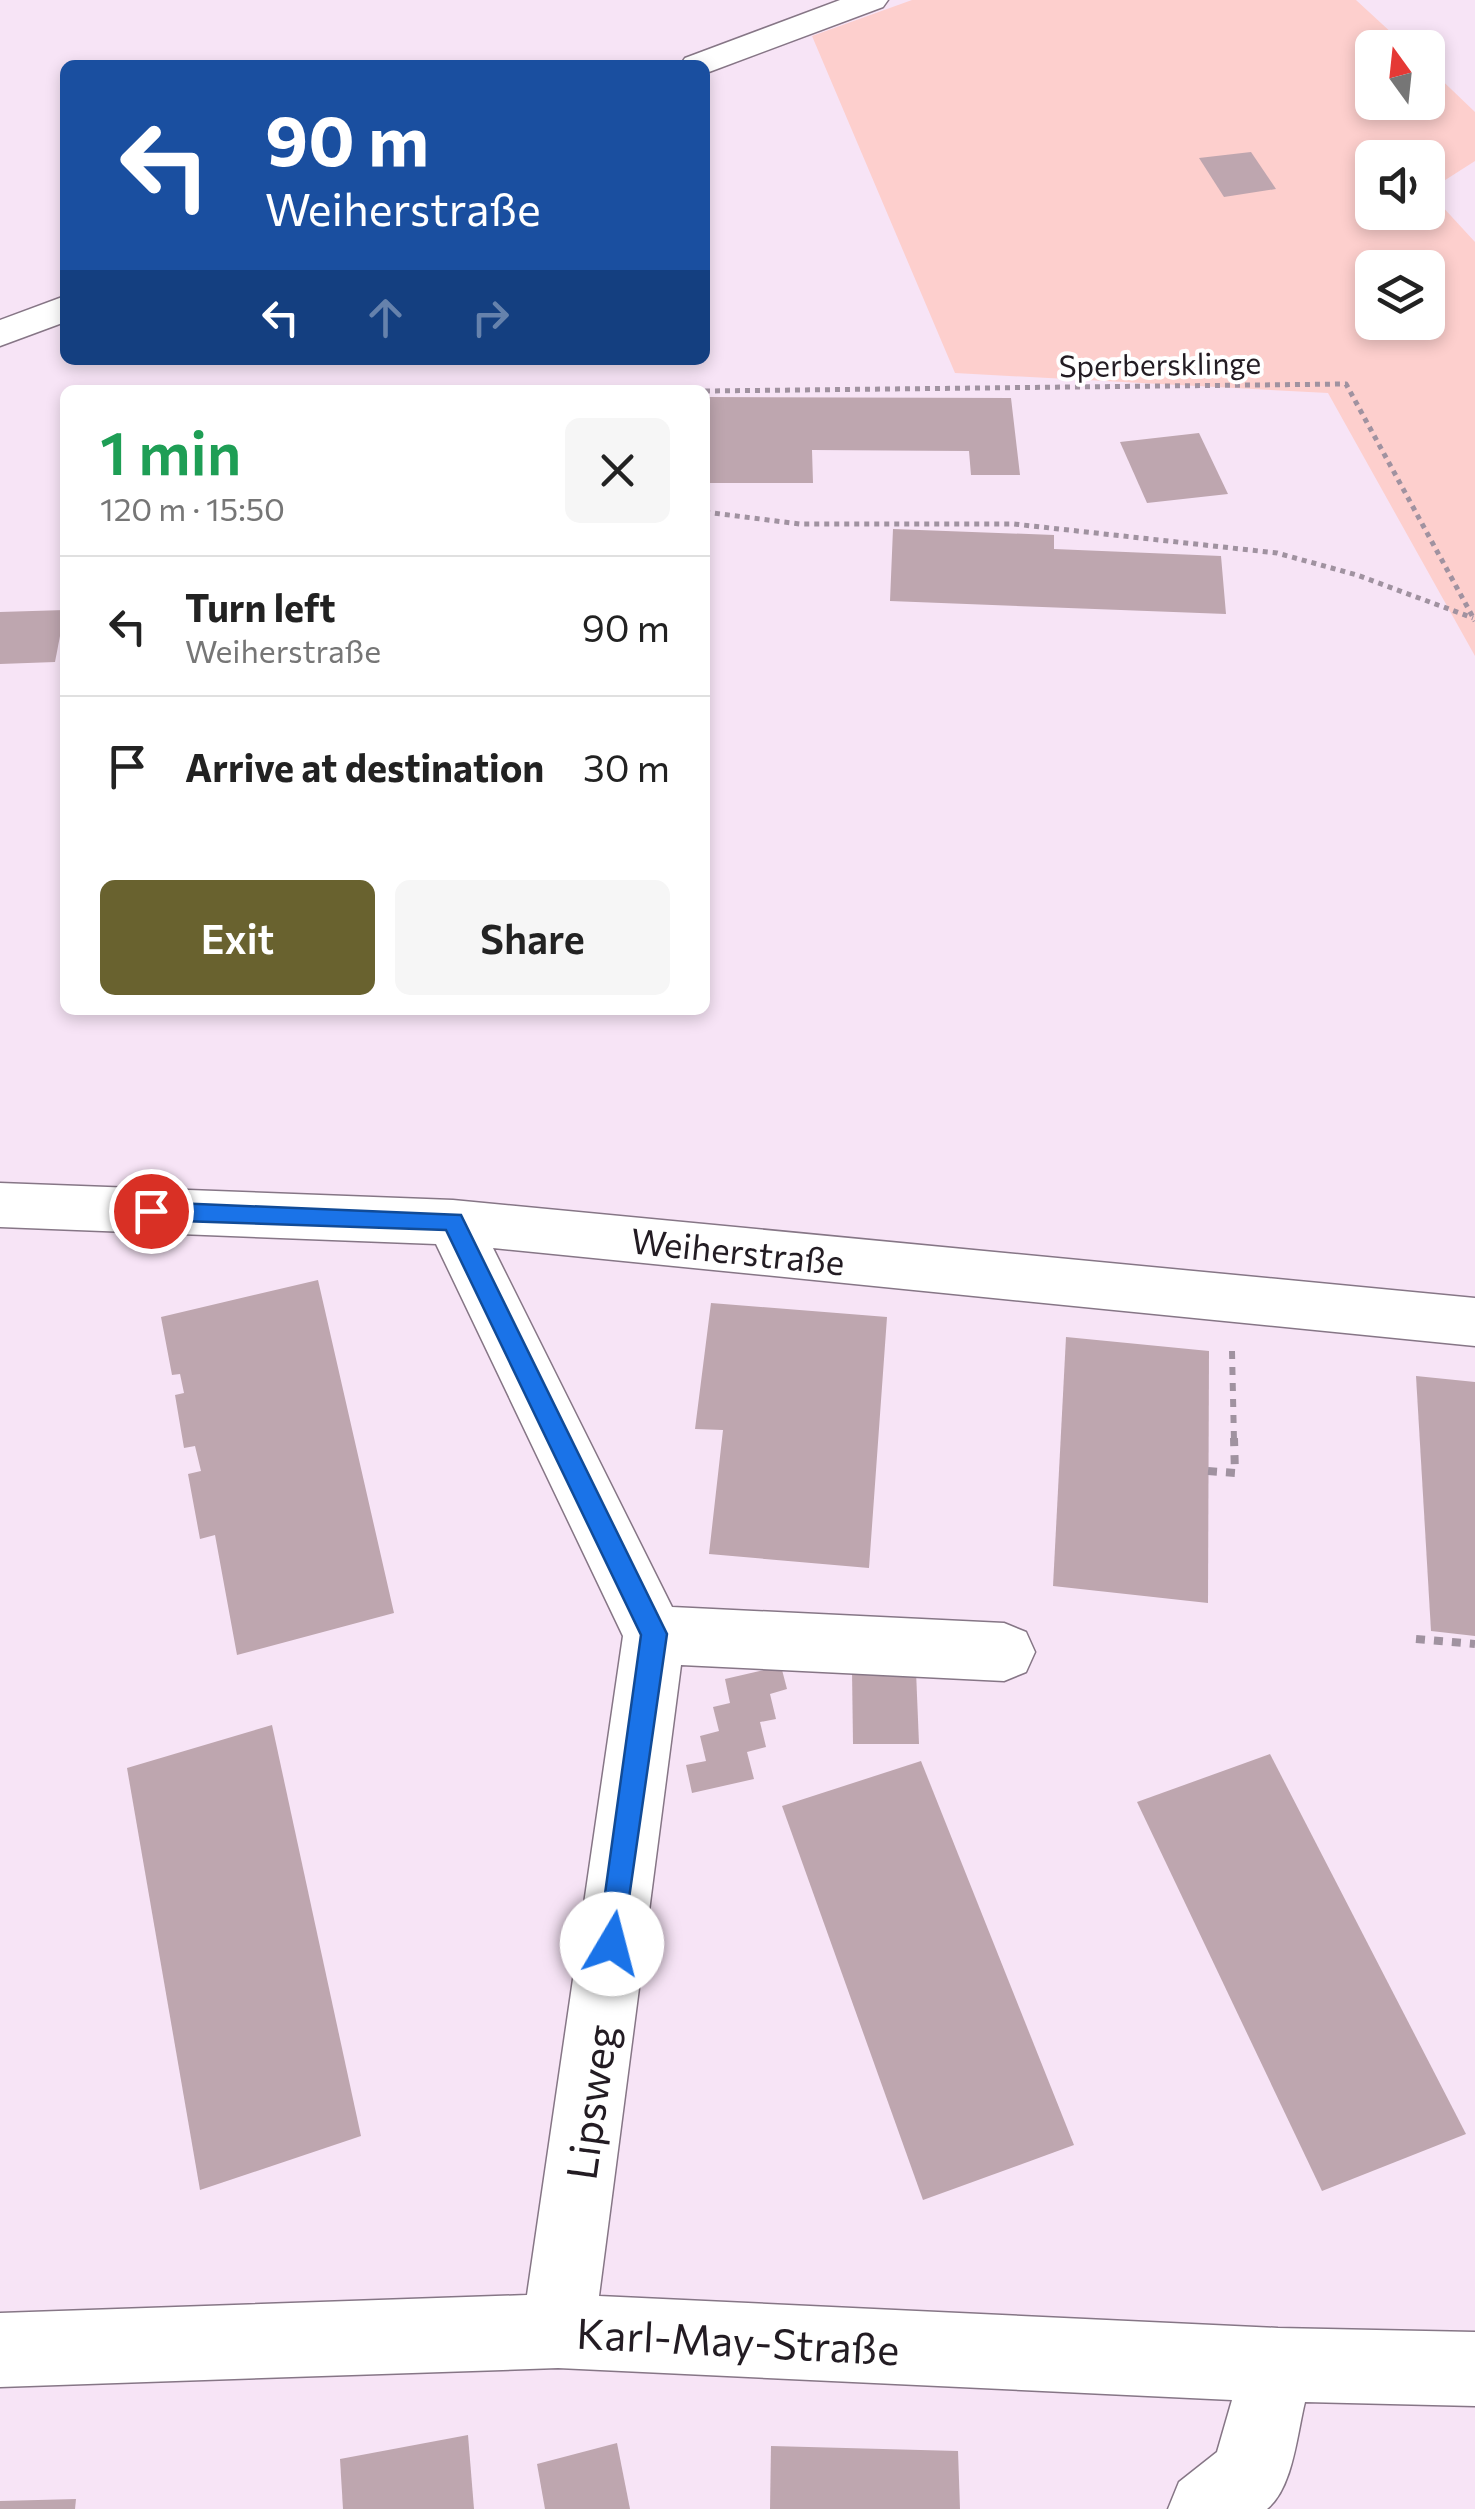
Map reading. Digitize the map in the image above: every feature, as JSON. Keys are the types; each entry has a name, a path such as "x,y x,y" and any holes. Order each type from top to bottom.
{"street":[{"path":"710,60 871,0"},
{"path":"0,334 60,310"},
{"name":"Weiherstraße","path":"0,1206 453,1222 1475,1322"},
{"path":"453,1222 654,1634 1004,1652"},
{"name":"Lipsweg","path":"558,2331 654,1634"},
{"name":"Karl-May-Straße","path":"0,2350 558,2331 1278,2365 1475,2369"},
{"path":"1206,2509 1249,2474 1278,2365"}],"path":[{"name":"Sperbersklinge","path":"710,390 1346,384 1474,620"},
{"path":"710,513 800,524 1014,524 1277,553 1357,575 1474,620"},
{"path":"1208,1470 1235,1473 1232,1347"},
{"path":"1416,1639 1475,1644"}],"shaded area":[{"path":"912,0 1356,0 1389,30 1355,30 1355,120 1445,120 1445,83 1475,112 1475,161 1445,180 1445,140 1355,140 1355,230 1445,230 1445,209 1475,242 1475,656 1328,393 955,373 812,36"}],"building":[{"path":"1251,152 1276,189 1224,197 1199,158"},
{"path":"710,397 1011,398 1020,475 971,475 969,451 812,450 813,483 710,483"},
{"path":"1199,433 1228,494 1147,503 1120,442"},
{"path":"893,529 1054,535 1054,549 1221,556 1226,614 890,601"},
{"path":"60,610 55,662 0,664 0,612"},
{"path":"318,1280 394,1613 237,1655 215,1535 200,1539 188,1474 201,1471 195,1446 184,1448 175,1395 184,1393 180,1374 172,1375 161,1317"},
{"path":"711,1303 887,1317 869,1568 709,1554 723,1430 695,1429"},
{"path":"1066,1337 1209,1351 1208,1603 1053,1586"},
{"path":"1416,1376 1475,1382 1475,1636 1431,1631"},
{"path":"781,1666 787,1689 770,1694 776,1719 760,1722 766,1747 747,1752 754,1779 692,1793 686,1765 706,1761 700,1736 719,1731 713,1707 730,1703 725,1679"},
{"path":"852,1670 916,1671 919,1744 853,1744"},
{"path":"272,1725 361,2136 200,2190 127,1768"},
{"path":"1270,1754 1466,2134 1322,2191 1137,1802"},
{"path":"921,1761 1074,2145 923,2200 782,1806"},
{"path":"468,2435 474,2509 343,2509 340,2459"},
{"path":"617,2443 630,2509 545,2509 537,2464"},
{"path":"771,2446 958,2451 960,2509 770,2509"},
{"path":"76,2499 75,2509 0,2509 0,2501"}],"route":[{"path":"151,1211 453,1222 654,1634 612,1944"}]}
